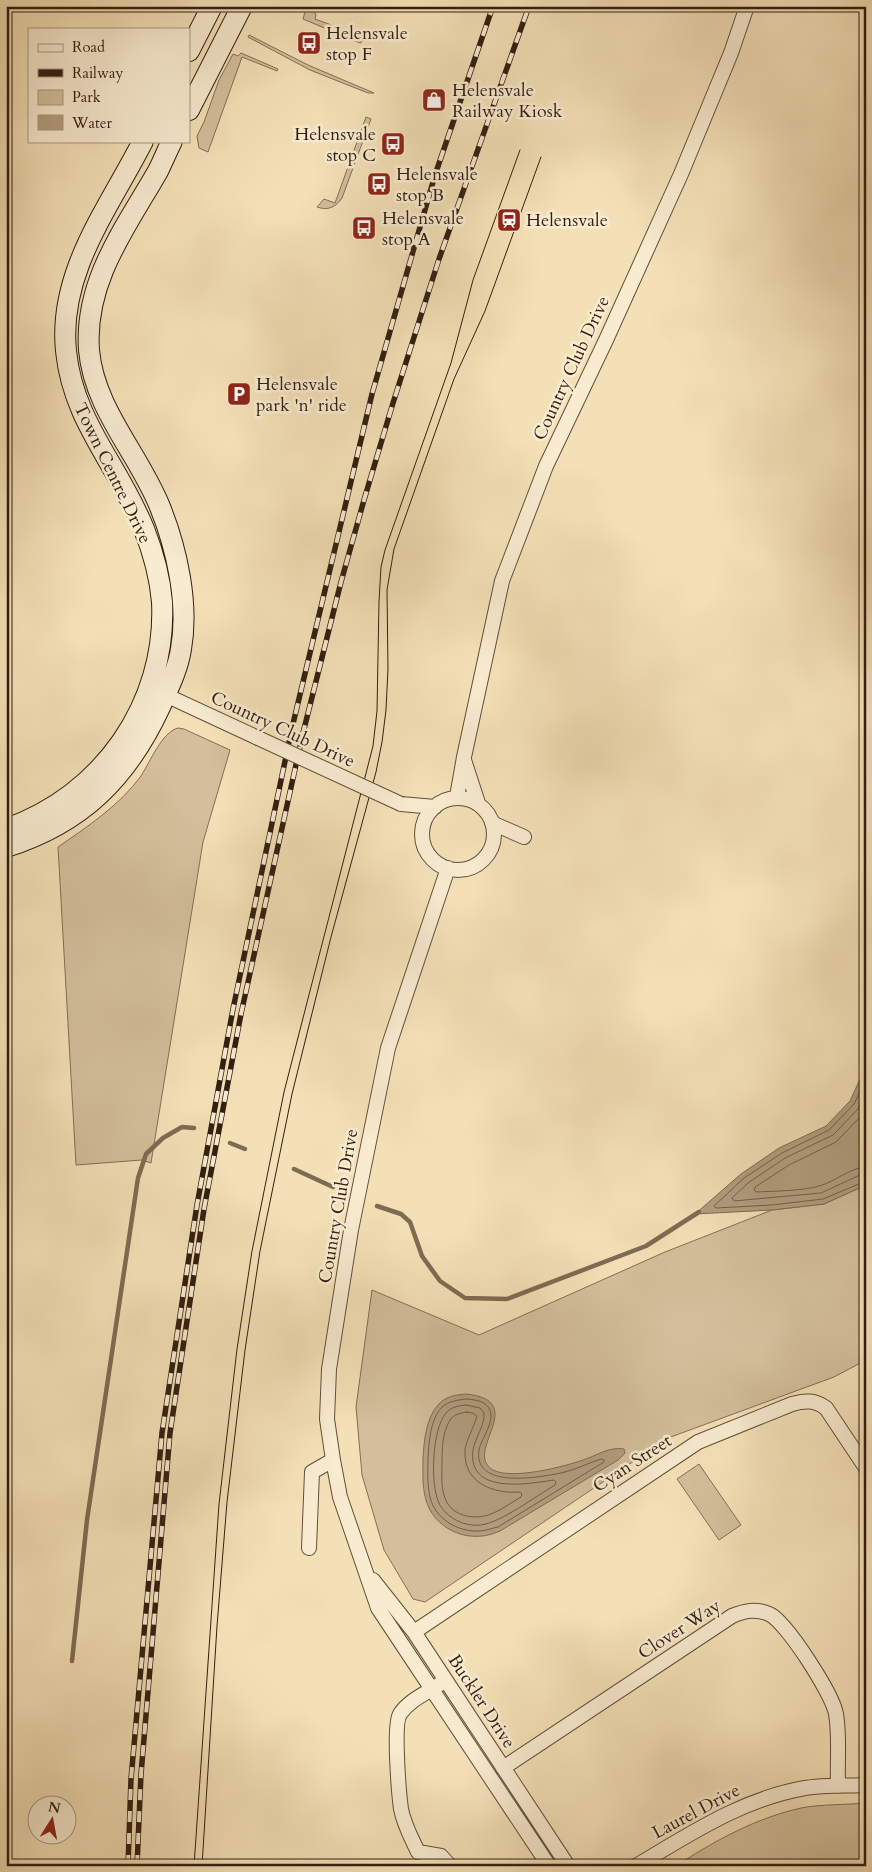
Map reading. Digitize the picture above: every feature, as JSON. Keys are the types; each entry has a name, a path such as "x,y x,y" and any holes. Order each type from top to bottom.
{"street":[{"name":"Country Club Drive","path":"158,691 401,804 424,822 429,812 441,802 457,797 505,572 546,466 606,340 681,174 731,53 747,6"},
{"path":"190,49 211,8 238,13 190,108"},
{"name":"Town Centre Drive","path":"6,829 24,822 57,804 88,782 113,755 158,691 182,649 184,615 179,573 161,508 103,402 89,350 92,308 106,264 115,243 158,170 172,142"},
{"name":"Town Centre Drive","path":"6,847 68,820 102,792 138,749 158,691 155,669 162,620 160,584 153,556 137,514 91,432 77,401 68,365 65,329 69,295 84,250 140,148"},
{"name":"Country Club Drive","path":"464,757 478,803 491,817 492,823"},
{"path":"457,797 470,799 478,803"},
{"name":"Country Club Drive","path":"401,804 435,807"},
{"path":"424,822 422,832 424,845 434,860 448,868 465,869 476,865 487,856 495,833 492,823"},
{"path":"492,823 524,837 493,841"},
{"name":"Country Club Drive","path":"334,1460 327,1419 329,1369 351,1230 388,1048 448,868"},
{"name":"Cyan Street","path":"414,1632 698,1442 792,1404 808,1401 820,1404 826,1408 866,1468"},
{"path":"309,1548 312,1472 334,1460"},
{"name":"Buckler Drive","path":"334,1460 340,1497 378,1608 549,1866"},
{"name":"Buckler Drive","path":"362,1560 376,1586 414,1632 568,1866"},
{"name":"Clover Way","path":"503,1768 732,1616 746,1611 758,1611 770,1614 781,1624 828,1692 836,1713 838,1786"},
{"path":"446,1680 408,1706 400,1714 397,1722 401,1810 406,1826 418,1852 441,1856 450,1866"},
{"name":"Laurel Drive","path":"636,1866 712,1821 742,1806 784,1792 807,1788 866,1785"}],"green space":[{"path":"309,9 314,11 315,19 353,33 363,41 360,43 303,19 305,12"},
{"path":"249,35 308,65 374,93 368,93 310,70 248,37"},
{"path":"241,53 278,69 277,71 242,57 208,152 199,148 197,136 219,80 233,54 238,56"},
{"path":"366,117 371,119 342,198 331,207 325,209 317,207 324,199 335,203"},
{"path":"178,728 230,750 203,842 151,1163 142,1160 76,1165 58,847 80,832 123,797 141,776 162,741 167,735"},
{"path":"866,1185 866,1360 834,1377 668,1438 425,1602 413,1599 384,1550 362,1475 356,1407 372,1290 479,1335 665,1252 772,1210 824,1204"},
{"path":"699,1464 741,1525 719,1540 677,1479"},
{"path":"866,1803 866,1866 676,1866 736,1831 784,1812 825,1805"}],"water":[{"path":"866,1066 866,1185 824,1204 772,1210 695,1214 741,1174 779,1148 826,1126 850,1101"},
{"path":"466,1394 485,1399 493,1406 495,1416 485,1452 486,1462 493,1470 512,1474 525,1473 563,1466 619,1448 624,1449 625,1453 618,1460 500,1531 486,1536 464,1535 455,1532 440,1522 429,1508 423,1484 423,1451 428,1422 435,1409 442,1401 448,1398"}],"waterway":[{"path":"72,1661 87,1520 138,1178 146,1154 163,1138 182,1127 194,1128"},
{"path":"230,1143 245,1149"},
{"path":"294,1169 333,1187"},
{"path":"377,1206 401,1214 410,1222 422,1256 440,1281 465,1298 507,1299 646,1246 699,1212"}],"tram line":[{"path":"194,1866 219,1504 237,1349 252,1251 284,1092 373,746 377,711 381,567 385,550 451,363 473,280 520,150"},
{"path":"202,1866 227,1502 245,1350 260,1251 292,1094 331,937 376,772 382,742 388,669 387,590 394,549 454,379 485,311 541,157"}],"railway":[{"path":"128,1866 131,1779 162,1433 197,1205 233,1009 292,728 372,394 435,175 493,6"},
{"path":"137,1866 141,1774 170,1433 204,1209 241,1014 303,733 364,500 439,259 529,6"}],"place":[{"name":"Helensvale stop F","path":"309,43"},
{"name":"Helensvale Railway Kiosk","path":"434,100"},
{"name":"Helensvale stop C","path":"393,144"},
{"name":"Helensvale stop B","path":"379,184"},
{"name":"Helensvale","path":"509,220"},
{"name":"Helensvale stop A","path":"364,228"},
{"name":"Helensvale park 'n' ride","path":"239,394"}]}
